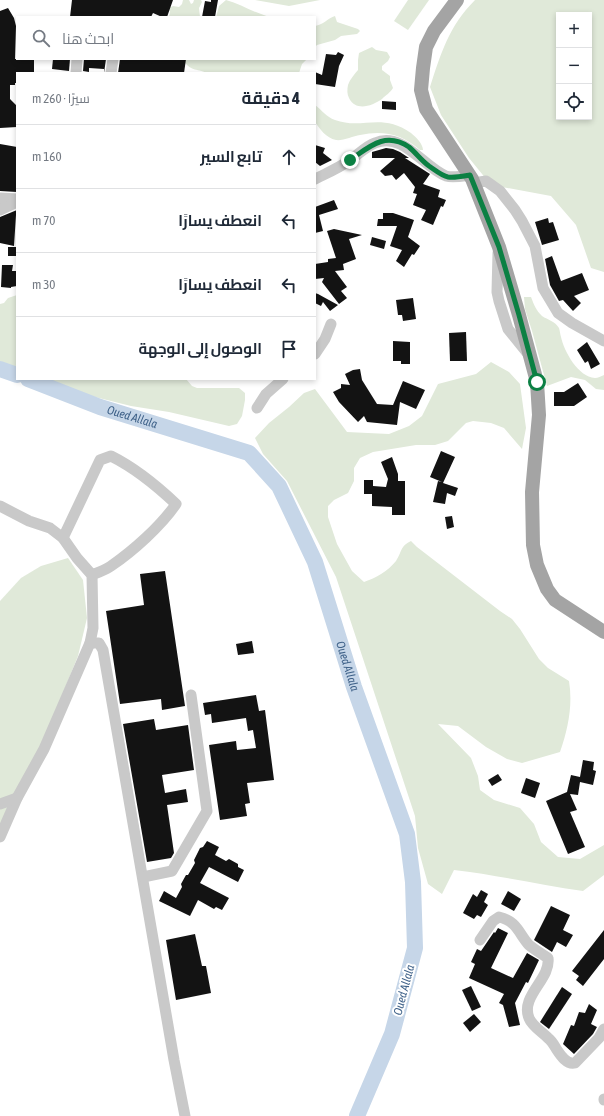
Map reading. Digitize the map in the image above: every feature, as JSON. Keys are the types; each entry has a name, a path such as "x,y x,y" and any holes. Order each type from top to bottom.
{"main road":[{"path":"457,0 434,31 426,47 421,90 426,110 472,179 499,247 537,382 539,408 532,492 533,545 537,565 547,589 555,600 604,632"}],"street":[{"path":"76,72 77,60"},
{"path":"111,72 113,60"},
{"path":"316,178 350,160 374,143 384,140 397,142 409,147 432,169 448,177 486,181 500,191 515,210 535,246 543,288 558,313 572,323 604,341"},
{"path":"0,202 1,198 16,201"},
{"path":"0,210 16,202"},
{"path":"316,352 325,339 331,324"},
{"path":"257,408 266,394 282,380"},
{"path":"63,538 100,460 111,456 128,464 176,504 161,522 132,550 110,567 92,574"},
{"path":"0,506 29,521 50,528 63,538 77,558 92,574 93,628 90,642 44,749 17,798 0,837"},
{"path":"90,642 99,643 103,650 174,1060 186,1116"},
{"path":"143,877 172,871 207,811 191,695"},
{"path":"0,804 17,798"},
{"path":"480,940 496,918 503,918 515,925 527,943 548,958 548,967 528,1005 528,1015 530,1020 549,1038 567,1062 573,1064 575,1063 599,1038 604,1029"}],"green space":[{"path":"183,0 189,0 191,4 194,0 201,0 202,2 199,8 200,16 169,16 169,8 173,6 179,7"},
{"path":"226,0 267,16 216,16 219,6"},
{"path":"255,0 320,0 289,6"},
{"path":"408,0 429,0 408,30 394,21"},
{"path":"475,0 604,0 604,272 591,268 576,225 551,196 491,185 469,158 441,115 430,87 447,40 459,20"},
{"path":"335,16 337,22 360,31 357,34 341,36 335,40 316,46 316,26"},
{"path":"372,47 376,50 387,52 390,57 382,66 382,70 390,76 393,88 378,102 360,106 356,105 349,98 347,92 348,85 358,70 359,53"},
{"path":"184,60 306,60 302,64 299,72 204,72 191,68"},
{"path":"316,106 329,117 345,123 381,122 400,127 415,136 421,143 423,150 420,150 406,140 384,133 368,134 336,140 324,133 316,123"},
{"path":"16,295 16,369 0,365 0,304 4,303 8,298"},
{"path":"524,297 531,297 540,314 553,322 559,328 565,349 573,362 583,373 589,377 596,378 604,375 604,390 596,389 585,380 571,377 547,386 525,309"},
{"path":"491,362 509,372 520,384 526,428 522,449 504,428 491,423 473,421 466,423 448,441 435,445 416,445 373,452 360,458 354,468 354,481 348,493 334,500 328,506 328,517 337,544 352,571 364,582 386,571 396,561 403,547 411,541 512,619 539,659 548,668 569,681 569,717 560,752 522,763 507,759 486,747 458,726 438,724 471,758 478,776 480,790 494,800 520,808 534,824 541,842 558,857 580,859 604,845 604,875 583,891 454,870 442,894 428,884 418,848 415,816 336,577 287,481 263,454 255,438 269,423 304,393 315,389 347,432 389,434 409,426 422,416 438,384 476,374"},
{"path":"47,380 187,380 192,386 197,388 239,388 245,393 242,416 237,424 229,426 95,397"},
{"path":"68,558 83,580 87,618 78,656 41,747 0,825 0,601 21,578 41,566"}],"building":[{"path":"72,0 173,0 167,16 160,16 153,13 152,16 70,16"},
{"path":"211,0 218,0 215,16 202,16 205,1 211,2"},
{"path":"8,8 14,18 16,26 15,59 34,60 34,72 16,72 16,83 15,85 10,85 10,99 16,105 16,127 0,128 0,11"},
{"path":"338,52 344,55 339,66 335,87 316,84 316,72 322,75 326,54 336,55"},
{"path":"53,60 70,60 69,71 52,69"},
{"path":"84,60 106,60 104,72 104,69 89,68 89,72 83,71"},
{"path":"120,60 186,60 184,72 118,72"},
{"path":"382,101 396,102 396,110 382,109"},
{"path":"0,144 16,147 16,192 0,191"},
{"path":"316,145 325,148 323,153 332,160 320,166 316,163"},
{"path":"386,148 400,152 409,158 405,158 430,174 423,184 440,190 438,197 446,200 443,207 441,206 433,225 421,220 426,210 413,205 417,194 413,193 415,187 404,173 396,180 392,175 385,176 380,171 395,158 372,158 372,152"},
{"path":"334,200 338,209 319,215 323,231 316,233 316,207"},
{"path":"16,210 14,246 0,243 0,217"},
{"path":"383,213 393,213 414,220 408,237 420,246 414,255 412,254 404,267 396,261 402,250 390,246 397,226 377,226 378,219 383,219"},
{"path":"548,218 549,223 553,222 559,240 542,245 535,222"},
{"path":"334,229 362,235 349,239 356,259 343,264 344,270 335,271 347,287 341,291 347,298 339,304 322,282 324,278 316,279 316,264 328,262 328,259 336,258 327,231"},
{"path":"372,237 386,241 384,249 370,245"},
{"path":"8,247 16,247 16,256 8,256"},
{"path":"552,256 561,281 582,273 589,290 574,296 581,303 573,311 563,300 559,301 550,285 545,259"},
{"path":"2,265 13,265 12,271 16,271 16,286 11,288 1,287"},
{"path":"316,293 338,305 330,311 323,302 321,306 316,304"},
{"path":"413,298 416,319 403,321 402,315 398,315 396,300"},
{"path":"466,332 467,361 450,361 449,333"},
{"path":"393,341 410,342 410,364 401,364 401,361 393,361"},
{"path":"587,342 600,364 591,369 588,361 585,363 577,350"},
{"path":"360,369 362,380 377,404 393,405 403,381 425,390 416,409 400,402 397,425 367,422 364,416 358,422 339,402 333,392 341,388 341,384 350,385 345,374 353,370"},
{"path":"578,383 587,397 574,406 554,406 554,392 564,392"},
{"path":"441,451 455,457 443,483 458,488 455,496 447,493 445,504 433,502 438,481 442,482 430,477"},
{"path":"392,457 398,474 398,481 405,481 405,515 392,515 392,507 372,506 372,494 364,494 364,480 373,480 373,486 386,487 388,479 381,462"},
{"path":"452,516 454,527 447,529 445,517"},
{"path":"165,571 185,706 162,710 161,699 120,704 106,611 144,605 140,574"},
{"path":"252,641 254,653 238,655 236,644"},
{"path":"256,695 259,711 265,710 274,780 247,783 250,803 245,804 247,816 220,820 209,745 236,741 237,750 256,748 253,730 248,731 246,718 212,723 211,714 205,715 203,703"},
{"path":"154,719 156,730 188,725 194,770 162,775 165,793 186,789 188,802 167,805 174,853 171,858 147,862 123,724"},
{"path":"583,760 594,762 593,770 596,771 593,785 580,782 578,795 570,794 577,810 570,812 585,847 568,854 546,801 567,792 571,775 580,777"},
{"path":"498,774 502,780 492,786 488,780"},
{"path":"526,778 540,783 535,798 521,793"},
{"path":"207,841 219,847 215,855 226,861 229,859 238,864 238,867 244,870 238,882 209,867 200,883 229,898 222,910 216,907 214,909 198,900 190,916 159,901 164,891 176,898 182,887 181,884 195,863 194,860 200,848 203,847"},
{"path":"481,890 488,894 484,902 488,905 481,917 477,915 474,919 463,913 473,894 477,897"},
{"path":"508,891 521,899 514,911 501,904"},
{"path":"551,906 570,915 563,930 573,935 566,947 557,942 552,952 534,940"},
{"path":"498,928 508,933 491,968 513,978 527,953 539,960 528,983 526,982 515,1003 520,1025 509,1027 503,1005 499,1003 504,994 469,978 475,964 471,962 477,949 481,951"},
{"path":"604,930 604,959 583,986 576,980 579,976 572,971"},
{"path":"195,934 202,966 206,966 211,993 176,1000 166,940"},
{"path":"471,986 481,1007 472,1011 462,990"},
{"path":"562,987 572,994 549,1029 540,1022"},
{"path":"589,1004 597,1010 591,1024 597,1027 593,1034 574,1054 563,1044 571,1025 574,1026 579,1012 585,1013"},
{"path":"474,1014 481,1022 470,1032 463,1023"}],"waterway":[{"name":"Oued Allala","path":"0,369 16,375"},
{"name":"Oued Allala","path":"31,380 100,407 249,453 279,486 315,562 354,687 407,834 413,882 415,948 392,1034 357,1116"}],"route":[{"path":"350,160 374,143 384,140 397,142 409,147 437,172 448,177 470,175 499,247 537,382"}]}
